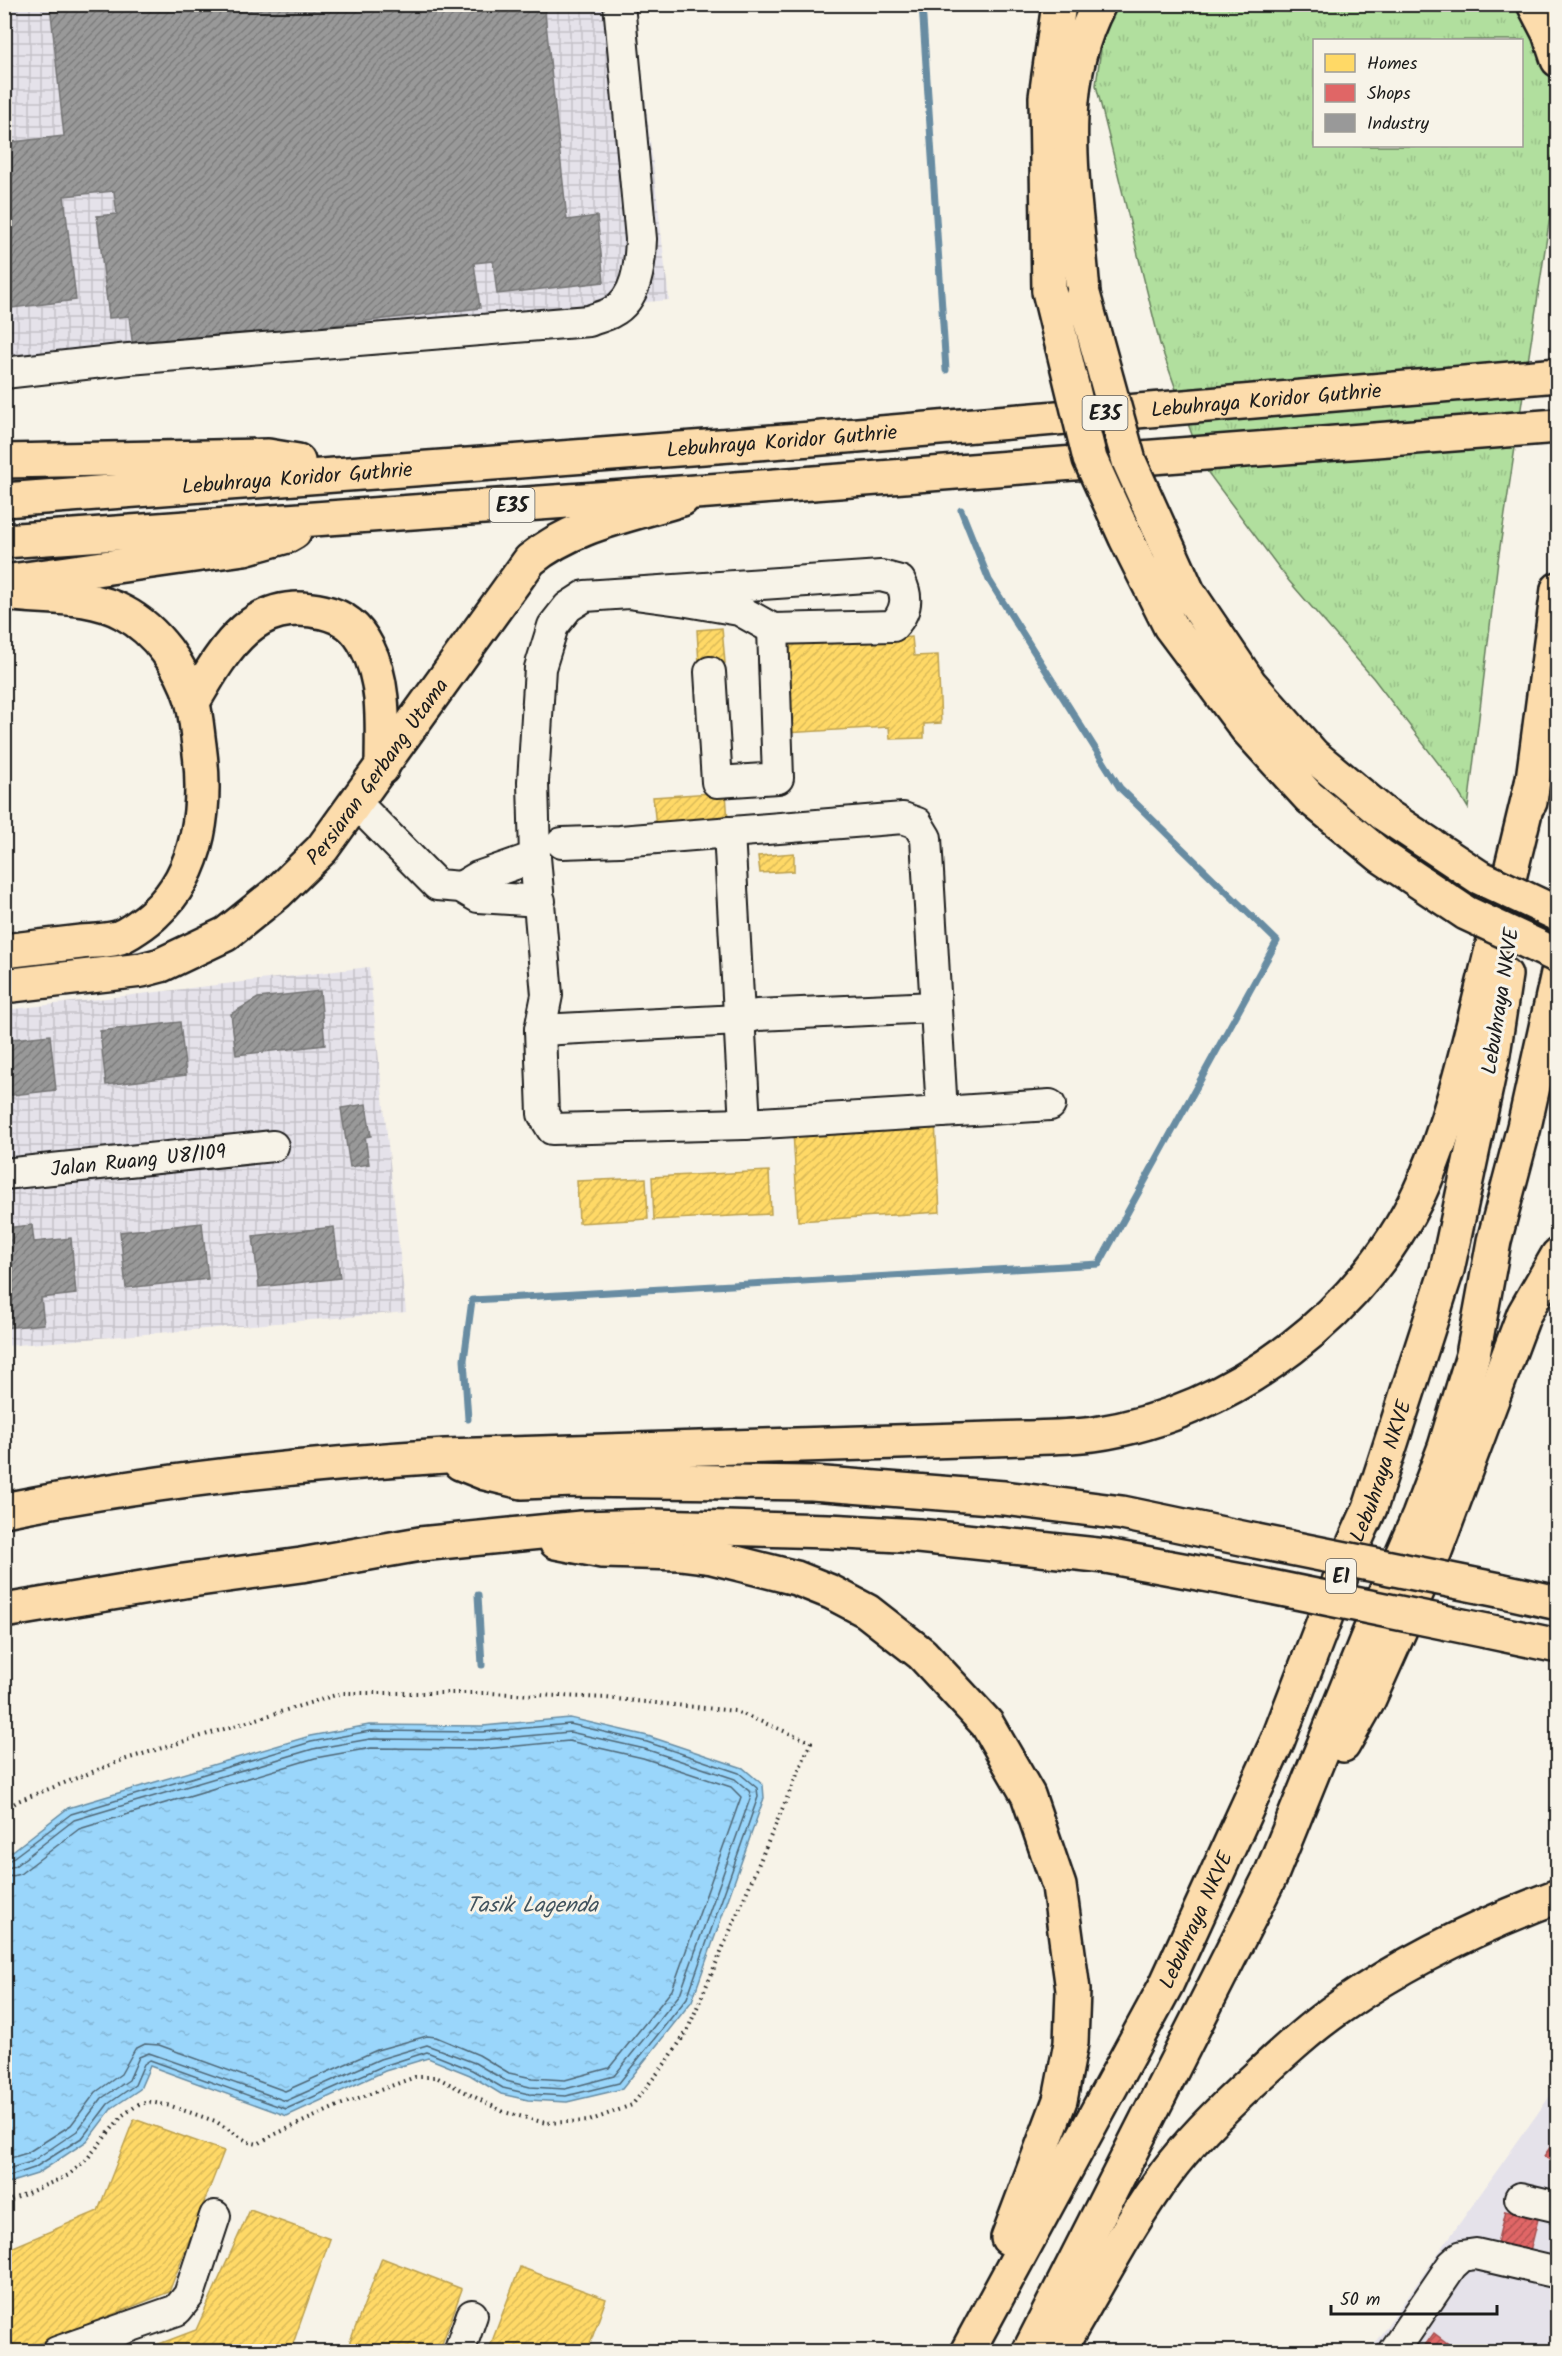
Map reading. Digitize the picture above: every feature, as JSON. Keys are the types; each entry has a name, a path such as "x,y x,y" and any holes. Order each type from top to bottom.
{"main road":[{"path":"1059,4 1046,98 1049,291 1090,459 1170,626 1247,729 1309,797 1382,856 1466,913 1557,956"},
{"path":"1099,4 1082,45 1074,82 1071,112 1074,202 1080,244 1083,294 1129,461 1188,592 1250,684 1313,755 1384,813 1479,877 1557,914"},
{"path":"1534,4 1549,33 1557,60"},
{"name":"Lebuhraya Koridor Guthrie","path":"4,500 811,439 1557,375"},
{"name":"Lebuhraya Koridor Guthrie","path":"4,541 1557,426"},
{"path":"4,461 181,460 268,456 302,462 334,474"},
{"name":"Persiaran Gerbang Utama","path":"4,986 142,970 161,965 226,934 277,893 322,849 530,560 568,534 709,490"},
{"path":"4,582 244,548 287,536 316,519"},
{"name":"Lebuhraya NKVE","path":"968,2352 1166,1985 1278,1740 1352,1548 1370,1508 1446,1270 1493,1054 1533,779 1557,589"},
{"path":"4,593 81,599 108,605 147,629 178,666 193,702 202,770 202,803 198,835 182,880 155,913 118,938 4,951"},
{"path":"193,702 227,648 246,627 264,616 288,609 312,609 338,615 356,628 368,648 378,675 381,698 382,768"},
{"path":"4,1510 196,1479 379,1460 1094,1434 1168,1414 1207,1399 1252,1374 1315,1330 1354,1292 1386,1252 1424,1182 1463,1066 1533,779"},
{"name":"E1","path":"1029,2352 1271,1875 1419,1516 1445,1447 1473,1355 1494,1241 1524,1127 1557,973"},
{"path":"1271,1875 1368,1701 1435,1551 1524,1314 1557,1256"},
{"path":"445,1456 485,1473 522,1482 573,1480 812,1483 1004,1498 1122,1513 1557,1603"},
{"path":"4,1611 172,1583 302,1565 420,1544 581,1528 653,1526 828,1530 918,1536 1106,1556 1247,1582 1557,1646"},
{"path":"535,1533 563,1545 602,1551 680,1553 712,1557 796,1578 867,1611 922,1654 987,1724 1028,1795 1059,1886 1072,1990 1071,2043 1060,2100 1040,2159 1010,2234 985,2317"},
{"path":"1057,2352 1140,2212 1166,2173 1232,2100 1295,2042 1343,2005 1402,1968 1478,1929 1557,1896"}],"street":[{"path":"4,373 129,359 589,321 612,312 631,293 641,250 619,4"},
{"path":"635,594 739,610 773,629 893,626 900,619 906,604 906,593 900,581 881,576 585,596 568,606 553,626 540,668 532,782 535,857 547,995 540,1030 543,1114 552,1129 745,1124 1050,1105"},
{"path":"710,672 717,782 778,778 773,629"},
{"path":"741,781 737,832 740,1020 745,1124"},
{"path":"356,803 436,885 461,887 478,897 540,901"},
{"path":"562,843 620,842 903,818 917,823 926,838 942,1112"},
{"path":"461,887 478,877 535,857"},
{"path":"540,1030 935,1007"},
{"name":"Jalan Ruang U8/109","path":"4,1174 273,1146"},
{"path":"1520,2198 1557,2207"},
{"path":"57,2352 177,2310 189,2295 216,2216"},
{"path":"1393,2352 1452,2265 1462,2256 1476,2254 1557,2273"},
{"path":"459,2352 472,2315"}],"path":[{"path":"4,1810 18,1801 123,1760 342,1693 489,1693 594,1698 735,1711 811,1742 687,2031 669,2060 632,2104 590,2121 546,2123 504,2112 436,2077 415,2077 340,2105 258,2144 248,2142 215,2121 171,2106 150,2102 139,2104 123,2115 87,2159 69,2175 4,2203"}],"shaded area":[{"path":"5,5 634,5 669,300 5,361"},
{"path":"369,967 406,1312 5,1346 5,1010"},
{"path":"1557,2086 1557,2351 1369,2351"}],"green space":[{"path":"1107,5 1557,5 1557,170 1498,560 1468,808 1451,780 1374,679 1289,581 1203,466 1160,344 1096,85"}],"water":[{"name":"Tasik Lagenda","path":"570,1718 648,1736 743,1768 763,1785 764,1798 692,2001 622,2089 567,2102 528,2100 501,2094 470,2075 428,2058 385,2071 287,2116 150,2066 140,2089 112,2108 87,2141 37,2174 5,2184 5,1857 68,1808 310,1736 369,1725 483,1726"}],"building: Homes":[{"path":"722,628 725,663 699,665 697,630"},
{"path":"912,637 914,656 938,655 941,723 924,724 924,738 890,739 889,727 784,733 779,645"},
{"path":"726,792 728,822 656,827 653,797"},
{"path":"794,853 794,871 760,873 758,856"},
{"path":"935,1122 940,1212 798,1221 793,1131"},
{"path":"769,1171 771,1214 654,1220 652,1177"},
{"path":"646,1178 648,1219 579,1223 577,1181"},
{"path":"134,2119 224,2151 169,2292 18,2352 8,2352 4,2341 4,2251 98,2211"},
{"path":"250,2210 330,2239 290,2352 138,2352 196,2330"},
{"path":"382,2258 462,2289 439,2352 346,2352"},
{"path":"520,2267 606,2299 587,2352 488,2352"}],"building: Shops":[{"path":"1558,2136 1558,2166 1544,2156"},
{"path":"1505,2211 1538,2219 1529,2256 1496,2248"},
{"path":"1434,2333 1459,2352 1420,2352"}],"building: Industry":[{"path":"50,4 544,4 567,220 597,216 604,282 497,294 493,261 474,263 480,308 133,348 129,316 109,318 97,216 117,214 114,191 64,196 76,300 4,309 4,143 64,136"},
{"path":"320,991 325,1045 236,1055 231,1014 258,998"},
{"path":"180,1022 186,1075 106,1085 100,1031"},
{"path":"50,1035 56,1090 4,1096 4,1040"},
{"path":"366,1104 371,1136 365,1137 369,1164 350,1167 341,1108"},
{"path":"202,1223 208,1279 126,1288 120,1232"},
{"path":"32,1225 34,1242 71,1238 76,1294 41,1298 44,1324 4,1328 4,1228"},
{"path":"334,1227 340,1278 259,1287 253,1236"}],"waterway":[{"path":"922,4 946,370"},
{"path":"468,1419 464,1360 472,1300 1099,1264 1277,941 1120,788 989,580 961,510"},
{"path":"478,1595 482,1665"}]}
